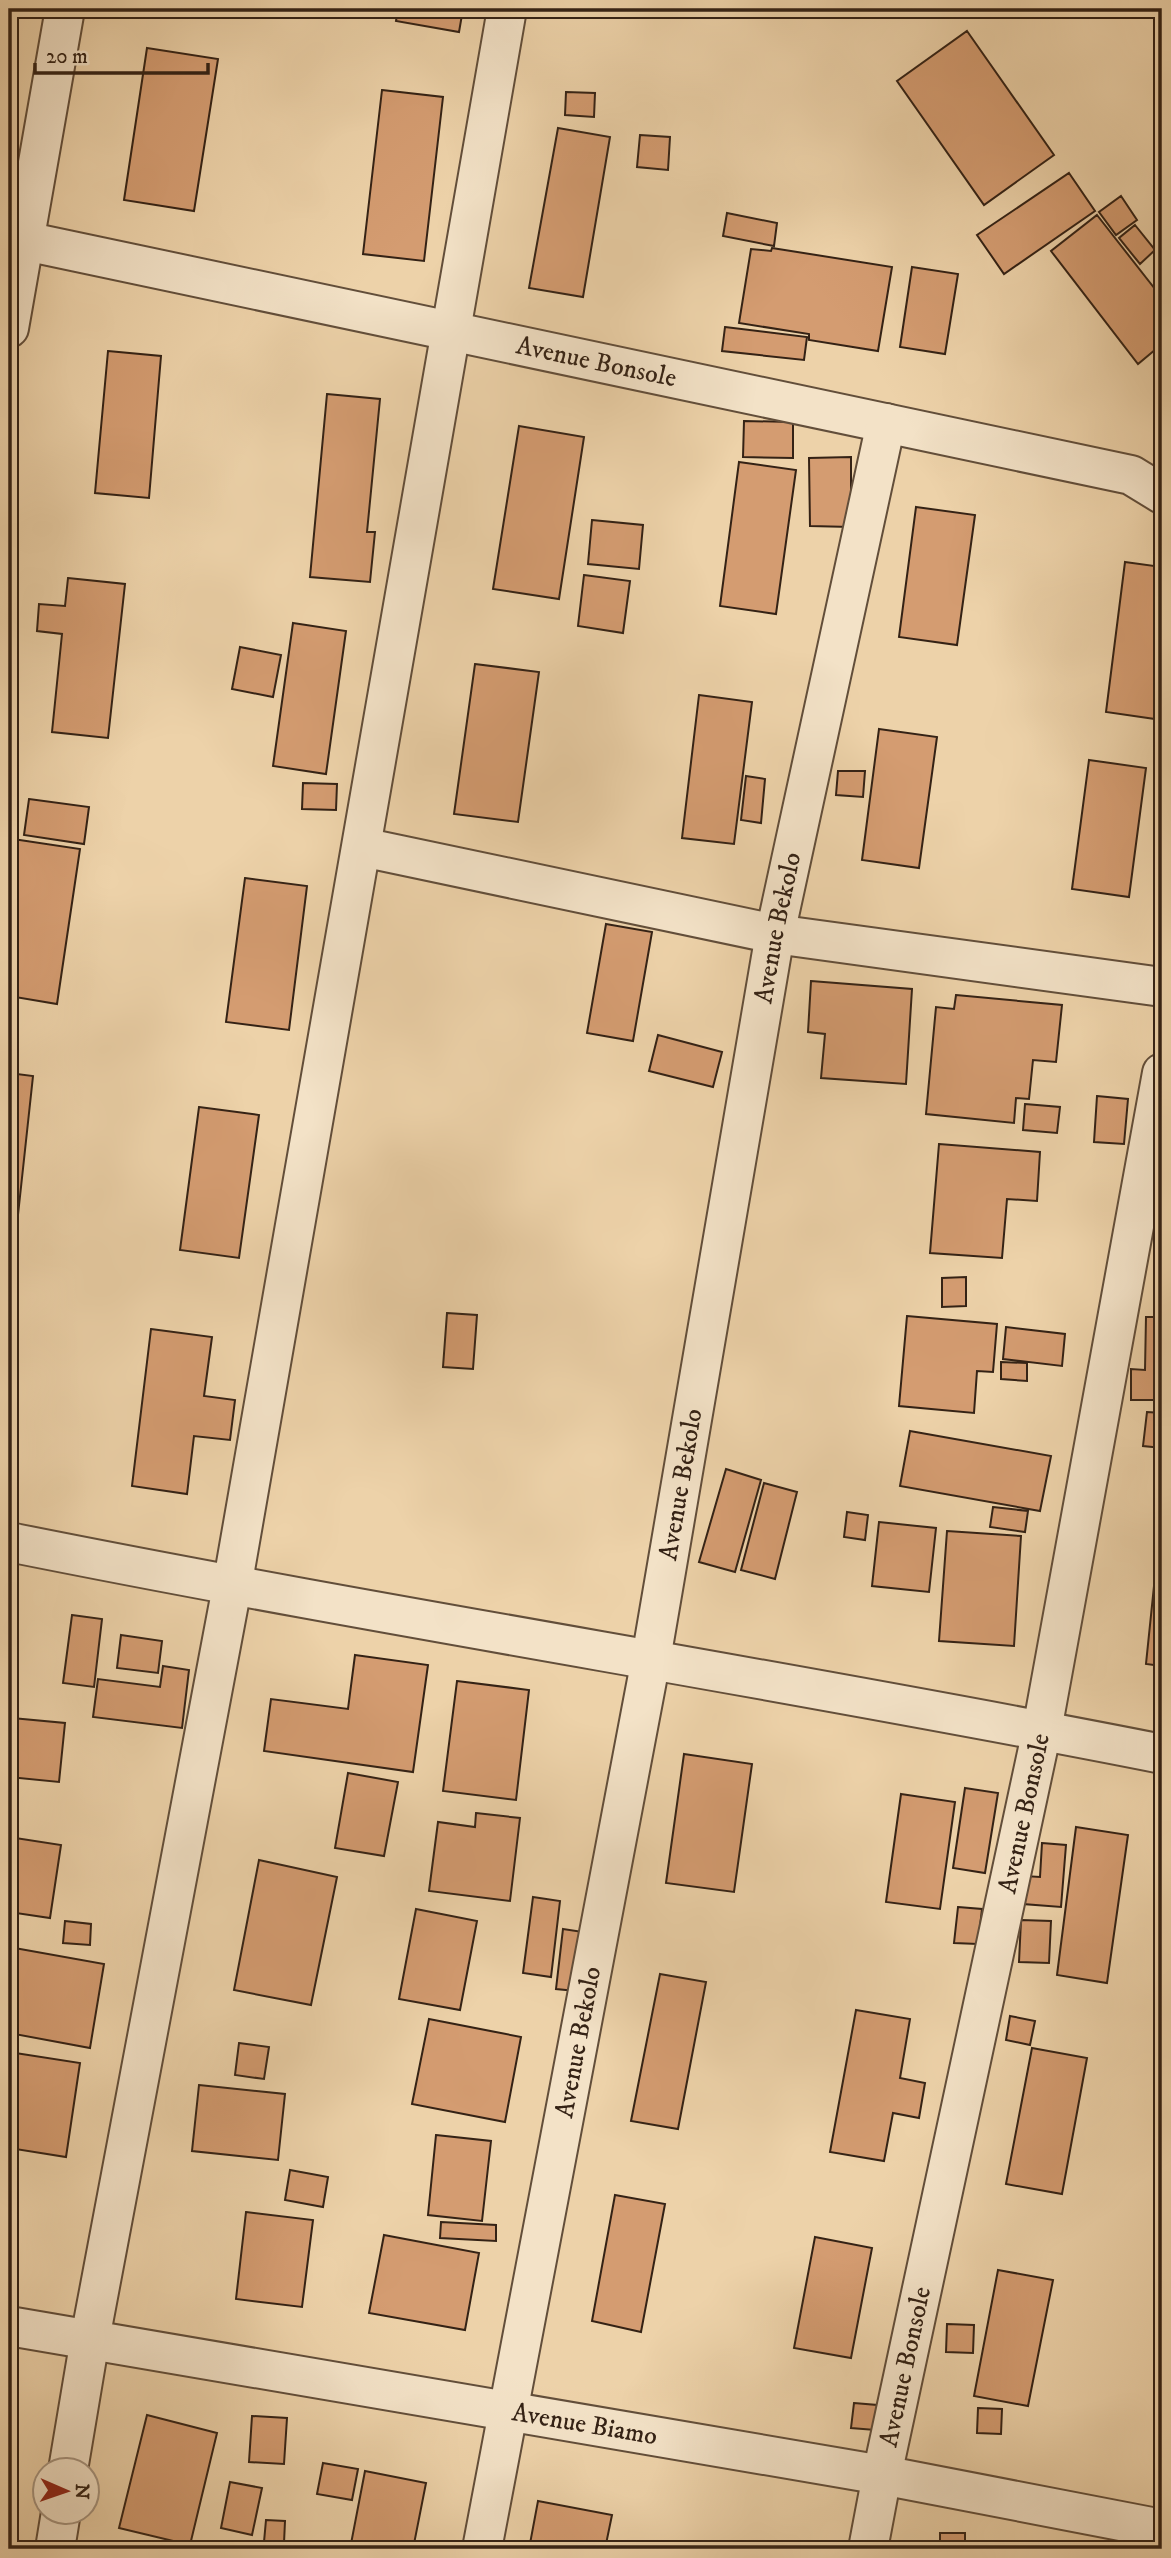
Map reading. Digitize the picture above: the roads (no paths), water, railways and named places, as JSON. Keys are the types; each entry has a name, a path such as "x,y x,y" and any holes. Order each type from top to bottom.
{"street":[{"path":"9,328 65,9"},
{"path":"70,2456 232,1587 507,9"},
{"name":"Avenue Bonsole","path":"25,241 1131,475 1162,494"},
{"name":"Avenue Bekolo","path":"482,2549 651,1659 775,934 886,422"},
{"path":"362,847 775,934 1162,987"},
{"name":"Avenue Bonsole","path":"868,2549 1042,1730 1162,1073"},
{"path":"9,1542 232,1587 651,1659 1162,1754"},
{"name":"Avenue Biamo","path":"9,2326 882,2475 1162,2529"},
{"path":"55,2549 59,2526"}]}
